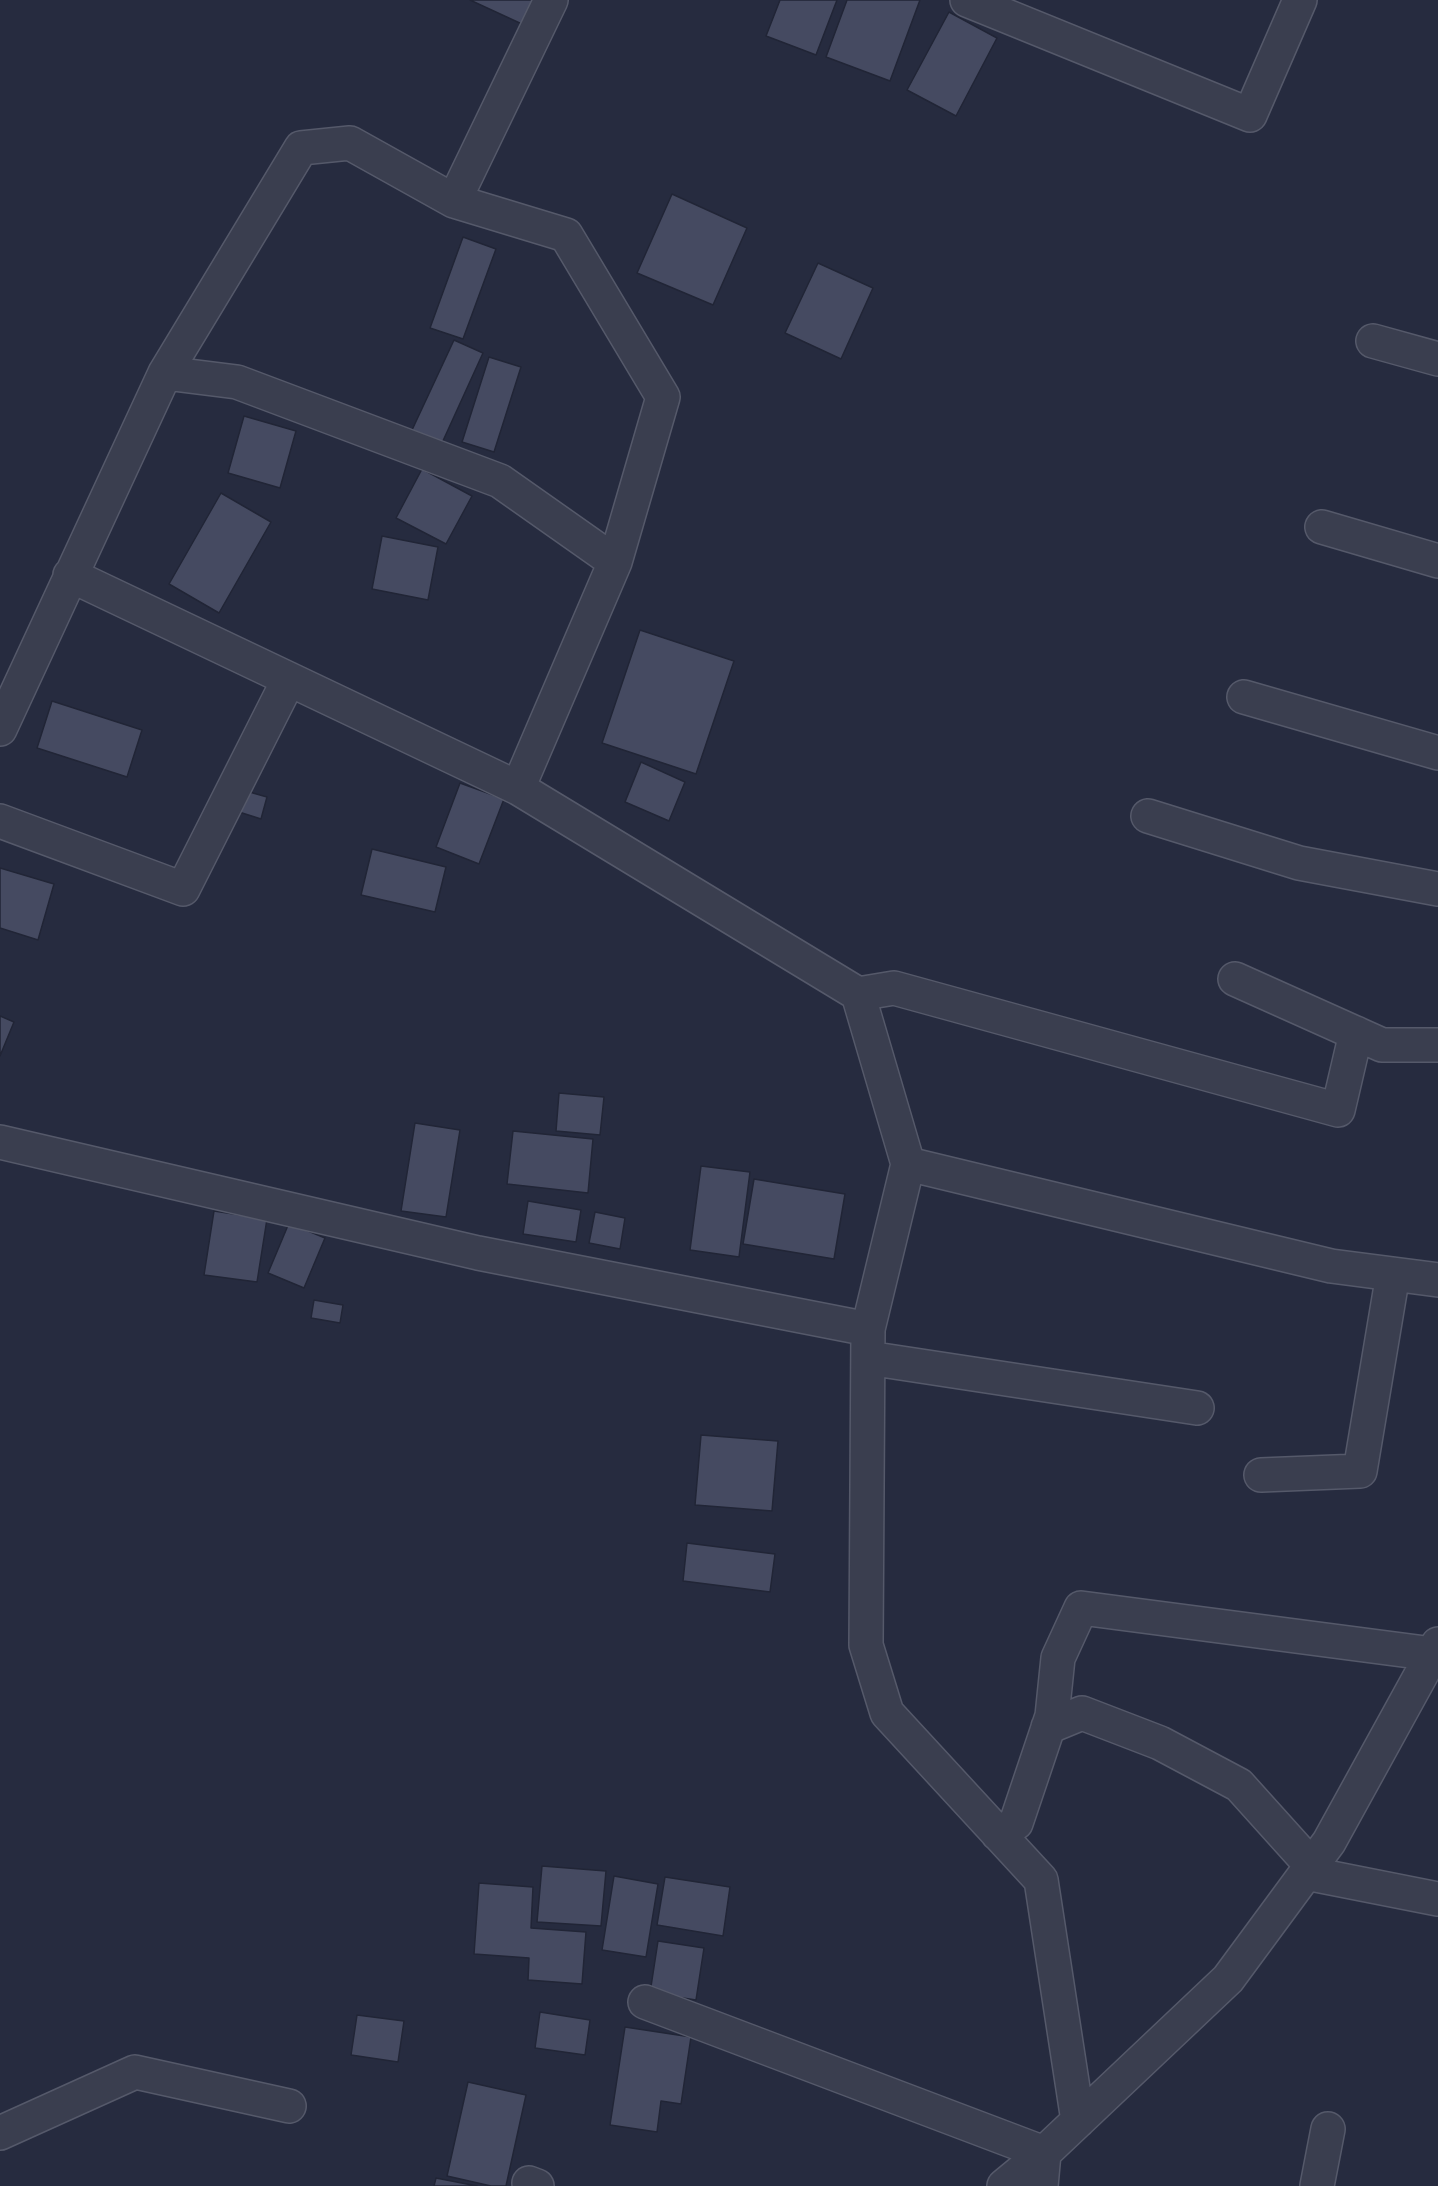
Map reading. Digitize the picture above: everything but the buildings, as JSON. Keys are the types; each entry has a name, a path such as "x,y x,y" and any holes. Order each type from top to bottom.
{"street":[{"path":"454,201 551,0"},
{"path":"967,0 1250,115 1300,0"},
{"path":"0,729 165,373 301,148 350,143 454,201 566,235 663,397 615,562 518,788"},
{"path":"1373,341 1438,359"},
{"path":"165,373 237,382 500,481 615,562"},
{"path":"1322,527 1438,561"},
{"path":"70,575 518,788 858,994 894,988 1338,1110 1356,1033"},
{"path":"0,821 183,889 289,679"},
{"path":"1244,697 1438,753"},
{"path":"1148,816 1299,863 1438,889"},
{"path":"1235,979 1382,1045 1438,1045"},
{"path":"858,994 908,1164 868,1343 866,1645 887,1713 1041,1880 1078,2121"},
{"path":"0,1142 868,1343 1197,1408"},
{"path":"908,1164 1330,1266 1438,1280"},
{"path":"1261,1475 1360,1471 1393,1274"},
{"path":"998,1834 1016,1822 1048,1726 1058,1658 1081,1608 1436,1649 1329,1842 1228,1979 1044,2153 1004,2186"},
{"path":"1048,1726 1083,1713 1160,1743 1239,1785 1309,1869 1438,1899"},
{"path":"645,2002 1044,2153"},
{"path":"0,2133 135,2072 289,2106"},
{"path":"1317,2186 1328,2129"},
{"path":"1041,2186 1044,2153"}]}
